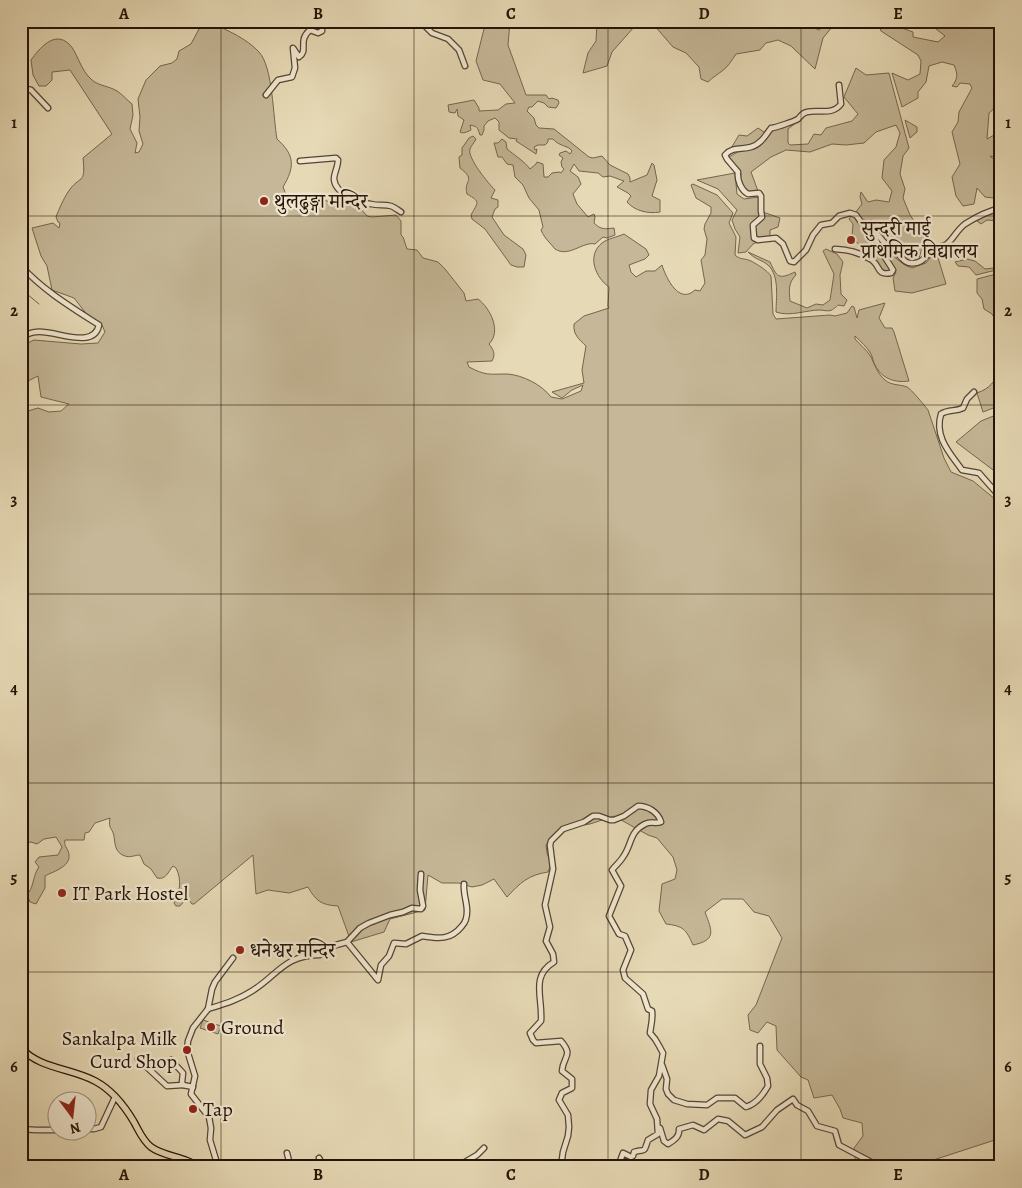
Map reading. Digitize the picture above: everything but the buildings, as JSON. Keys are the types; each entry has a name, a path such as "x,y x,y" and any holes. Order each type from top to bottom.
{"main road":[{"path":"21,1048 27,1055 41,1062 93,1080 106,1087 122,1103 142,1137 150,1146 170,1157 190,1161 197,1167"}],"street":[{"path":"266,95 278,80 292,77 295,68 292,48 299,58 302,56 305,34 310,30 318,33 322,31 322,21"},
{"path":"420,21 432,33 448,40 455,46 463,58 465,66"},
{"path":"839,85 840,104 838,108 828,112 802,114 795,121 771,128 765,138 753,147 738,148 724,156 738,172 737,177 743,190 752,195 759,193 761,196 762,216 753,225 754,238 759,240 774,238 780,241 791,262 803,254 810,244 813,234 821,225 832,223 839,216 854,214 861,222 872,226 888,248 906,262 915,263 926,259 935,248 945,246 966,223 990,211 1001,208"},
{"path":"21,93 27,89 31,90 48,108"},
{"path":"300,161 336,158 338,166 334,179 336,185 352,200 359,200 370,204 383,204 401,212"},
{"path":"835,249 860,253 873,260 880,272 891,272 892,270 877,244 876,234"},
{"path":"21,266 43,288 61,302 99,325 98,330 91,336 81,338 37,332 21,337"},
{"path":"974,392 966,399 962,408 942,414 939,421 941,438 945,449 962,470 979,473 1001,498"},
{"path":"561,1167 569,1127 568,1115 559,1100 562,1093 572,1088 572,1079 562,1071 563,1064 568,1055 568,1049 561,1041 536,1044 530,1033 541,1020 539,979 546,966 554,962 553,954 546,941 550,927 545,905 553,869 551,841 564,829 584,822 593,816 610,820 618,819 638,806 657,814 661,822 648,822 637,829 630,839 624,856 612,870 620,886 609,916 619,934 625,936 630,950 623,970 625,978 642,994 648,1008 652,1012 653,1019 650,1025 650,1033 659,1042 659,1047 663,1052 659,1076 650,1090 650,1104 664,1141 668,1144 675,1140 679,1130 693,1126 704,1130 718,1119 728,1122 745,1135 762,1128 777,1110 793,1099 797,1105 808,1111 817,1126 835,1130 839,1145 873,1163 894,1167"},
{"path":"208,1009 246,995 289,961 310,955 320,955 325,948 347,942 360,928 390,914 412,908 423,908 420,890 421,874"},
{"path":"347,942 378,980 381,965 389,956 394,943 406,944 422,936 446,938 452,936 462,927 467,913 464,884"},
{"path":"212,1167 216,1160 210,1140 209,1118 192,1094 195,1076 187,1046 193,1028 208,1009 215,982 233,958"},
{"path":"662,1063 667,1079 666,1089 674,1100 687,1104 707,1105 717,1098 735,1098 746,1107 763,1095 768,1086 766,1073 760,1064 760,1046"},
{"path":"138,1059 167,1086 183,1085 193,1087"},
{"path":"171,1060 183,1073 183,1085"},
{"path":"98,1128 101,1127 115,1097"},
{"path":"618,1167 623,1153 631,1158 634,1156 634,1152 644,1151 648,1140 658,1134 657,1119"},
{"path":"21,1129 48,1130"},
{"path":"464,1167 465,1162 484,1148"},
{"path":"287,1153 289,1161 287,1167"},
{"path":"319,1158 324,1167"}],"shaded area":[{"path":"486,21 510,21 508,45 526,95 546,95 549,99 558,100 559,103 556,108 548,107 538,101 532,107 529,107 527,111 534,118 536,125 539,128 554,129 589,157 602,156 610,165 628,174 630,182 647,175 652,163 657,180 652,196 660,200 660,212 642,211 630,205 627,202 631,196 617,187 624,181 610,176 603,177 598,173 579,171 574,164 570,171 578,177 581,184 573,194 577,204 588,217 594,214 594,223 599,227 606,229 614,228 615,235 607,238 603,237 595,244 586,245 571,251 565,252 554,248 541,230 543,227 539,210 529,198 523,185 515,177 513,165 507,164 502,157 498,157 494,143 498,143 502,139 506,142 507,149 530,169 537,162 543,164 544,177 548,177 552,173 561,173 564,169 561,162 563,158 559,155 560,153 566,151 570,154 572,151 553,139 548,139 545,145 534,147 535,150 537,149 536,154 516,141 517,139 509,138 499,130 499,122 495,118 488,121 484,126 482,135 480,135 477,127 470,125 471,130 461,133 464,120 458,116 457,109 455,113 449,112 448,105 474,100 479,111 498,110 506,104 515,103 500,84 483,80 476,61"},
{"path":"597,21 777,21 781,27 806,21 818,30 837,21 823,38 815,69 791,46 778,40 766,43 760,50 736,54 726,68 708,82 701,79 699,67 686,53 673,47 654,25 645,23 634,27 612,52 607,66 583,73 588,53 596,41"},
{"path":"878,21 889,21 888,23 913,32 913,37 938,42 945,36 926,21 993,21 1001,23 1001,102 989,113 987,139 996,134 1001,140 1001,158 990,156 1001,166 1001,199 985,197 977,188 974,204 963,206 956,196 952,177 960,164 952,132 958,122 959,112 972,88 970,84 960,83 957,87 952,86 957,76 954,65 942,62 929,66 926,82 918,92 918,98 902,107 892,73 908,80 920,74 921,61 918,55 881,31"},
{"path":"212,23 237,35 259,52 264,59 270,80 277,139 287,150 291,162 290,173 283,187 287,197 316,196 329,202 351,204 359,207 367,216 372,217 396,215 401,221 401,235 407,249 417,250 423,258 438,262 464,293 466,301 478,299 487,308 494,326 493,339 489,344 494,352 494,356 492,361 467,362 469,367 480,372 519,376 537,385 551,397 562,399 581,391 583,385 572,390 562,398 552,392 584,383 582,370 586,346 576,334 574,324 584,316 609,308 609,287 597,273 594,260 597,248 609,239 624,234 646,249 649,255 645,259 629,265 631,272 636,277 646,271 655,271 662,265 670,283 679,292 689,294 695,290 700,291 705,283 701,260 705,255 707,239 704,229 711,213 711,207 696,198 691,185 693,184 717,195 733,213 729,223 736,237 735,255 749,260 771,276 773,314 776,319 835,316 847,313 852,306 857,318 859,310 885,303 879,318 885,328 892,328 894,332 909,381 889,379 881,374 874,364 878,372 890,383 907,387 928,410 944,458 951,472 973,481 1001,504 1001,1138 912,1167 856,1167 854,1148 863,1136 862,1123 843,1118 832,1095 814,1098 808,1080 801,1077 777,1050 776,1026 767,1022 758,1033 750,1030 748,1015 756,1005 782,938 769,916 754,912 743,899 722,899 705,912 711,934 706,940 693,945 683,929 666,924 659,911 662,884 675,879 677,870 673,857 657,838 614,816 590,824 563,828 553,835 546,845 551,864 548,872 525,880 507,897 494,879 482,885 472,887 459,883 442,883 428,875 425,910 390,919 384,932 351,942 338,906 327,905 320,901 308,887 289,893 268,890 256,894 253,855 194,904 186,899 180,906 176,906 174,903 178,895 180,881 176,868 173,866 165,877 157,878 151,869 144,864 140,855 127,857 119,853 110,826 110,818 95,823 89,832 85,833 84,840 65,840 69,856 66,864 45,876 45,888 36,904 30,902 28,897 21,900 21,893 29,892 39,867 35,862 39,857 58,855 62,847 56,837 44,839 37,844 31,842 21,844 21,413 38,408 49,412 61,411 69,404 41,397 38,376 26,382 21,375 21,346 34,340 81,344 98,343 105,332 102,325 88,316 74,298 52,290 47,266 41,256 32,228 53,223 59,228 60,223 56,217 68,192 83,176 83,158 112,134 70,70 52,72 52,80 46,86 39,86 33,75 31,60 43,46 52,40 63,40 69,44 84,71 92,80 117,91 132,104 133,115 130,129 137,143 135,153 139,152 143,144 139,131 138,99 146,80 160,66 172,63 177,59 179,51 191,44 199,29","holes":["855,336 868,349 874,364 869,354 855,339"]},
{"path":"856,68 866,75 889,73 909,148 903,156 900,174 905,189 903,198 910,215 925,237 918,262 909,264 882,241 878,221 870,220 872,225 862,221 855,213 862,204 861,192 868,202 876,200 889,202 892,191 882,178 884,160 896,147 900,133 896,125 876,132 864,143 832,144 810,152 786,150 771,157 751,172 758,191 751,194 740,185 741,173 730,162 729,157 741,150 754,149 775,129 797,122 788,129 788,143 790,145 808,144 814,134 821,135 826,128 852,121 858,114 844,97"},
{"path":"905,120 917,127 917,132 910,138"},
{"path":"758,128 767,132 758,141 730,150 739,135 747,136"},
{"path":"473,136 476,139 470,149 470,153 479,171 495,190 491,198 498,200 498,207 495,209 492,217 504,235 523,249 526,255 524,267 511,265 485,229 472,219 471,215 477,203 475,199 467,194 466,189 469,178 460,168 459,157 462,155 462,148 469,138"},
{"path":"735,173 737,194 744,199 759,197 760,211 780,218 778,227 770,230 770,236 753,244 746,252 738,253 740,237 732,220 737,210 718,189 697,180"},
{"path":"1001,210 1001,221 987,220 981,224 977,221 979,218"},
{"path":"852,215 870,227 875,236 879,252 891,272 886,273 863,256 860,246 852,236 853,224 849,219"},
{"path":"880,244 899,261 912,268 926,263 936,251 946,284 912,293 895,291 893,278 896,272"},
{"path":"826,249 837,254 843,262 840,275 841,294 847,300 844,306 838,305 829,311 815,310 787,314 776,312 776,281 772,270 768,265 748,252 770,262 774,271 779,276 795,272 796,275 790,287 790,301 807,308 816,304 823,305 830,300 834,274 823,251"},
{"path":"967,259 975,261 985,269 994,268 996,270 976,275 969,267 958,266 955,262"},
{"path":"1000,273 1000,327 992,314 984,309 982,299 977,293 977,279"},
{"path":"1001,371 1001,405 983,412 977,393 989,387"},
{"path":"1001,413 1001,476 956,442 981,421"},
{"name":"Ground","path":"203,1020 221,1026 218,1034 200,1028"}],"waterway":[{"path":"21,289 39,304"}],"place":[{"name":"थुलढुङ्गा मन्दिर","path":"264,201"},
{"name":"सुन्दरी माई प्राथमिक विद्यालय","path":"851,240"},
{"name":"IT Park Hostel","path":"62,893"},
{"name":"धनेश्वर मन्दिर","path":"240,950"},
{"name":"Ground","path":"211,1027"},
{"name":"Sankalpa Milk Curd Shop","path":"187,1050"},
{"name":"Tap","path":"193,1109"}]}
